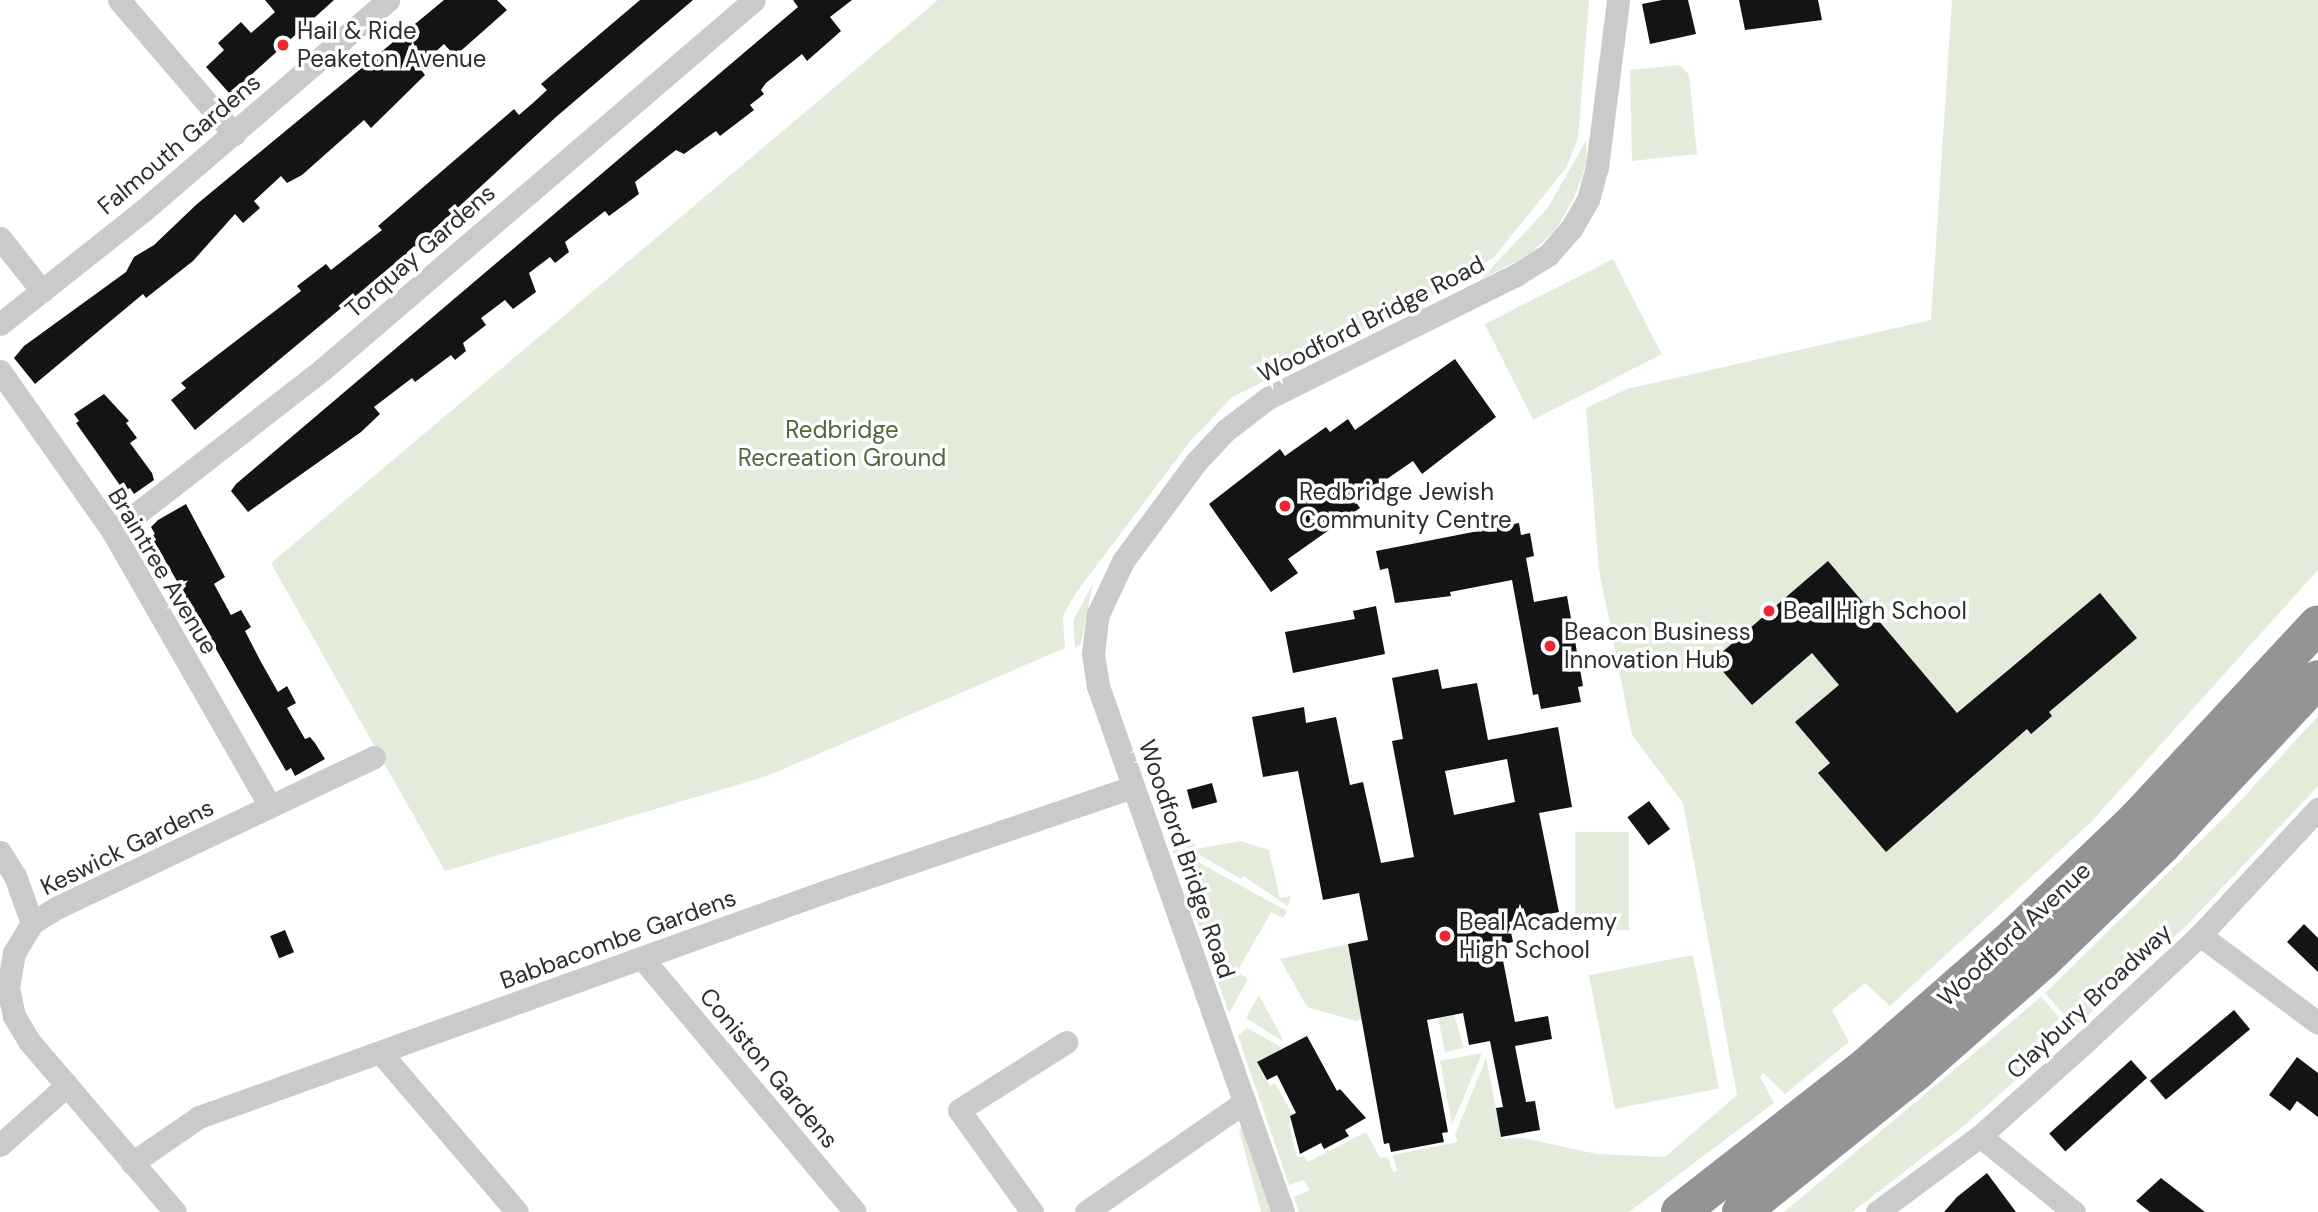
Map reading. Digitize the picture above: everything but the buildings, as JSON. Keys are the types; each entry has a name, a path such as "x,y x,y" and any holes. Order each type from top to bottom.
{"highway":[{"name":"Woodford Avenue","path":"1680,1212 1863,1070 2015,936 2136,820 2318,624"},
{"name":"Woodford Avenue","path":"1741,1212 1919,1070 2042,961 2163,844 2318,679"}],"street":[{"path":"119,0 234,134"},
{"name":"Falmouth Gardens","path":"0,324 234,134 388,0"},
{"name":"Torquay Gardens","path":"113,532 323,369 754,0"},
{"name":"Woodford Bridge Road","path":"1283,1212 1098,686 1093,653 1098,614 1110,581 1196,462 1226,430 1268,398 1517,275 1548,255 1571,229 1588,200 1597,167 1618,0"},
{"path":"0,238 42,291"},
{"name":"Braintree Avenue","path":"0,371 113,532 270,806"},
{"name":"Keswick Gardens","path":"175,1212 67,1084 14,1016 8,987 14,953 32,923 374,757"},
{"name":"Babbacombe Gardens","path":"132,1163 199,1117 642,958 1133,787"},
{"name":"Claybury Broadway","path":"1877,1212 1980,1136 2200,935 2318,809"},
{"path":"0,852 15,876 32,923"},
{"path":"2200,935 2318,1023"},
{"name":"Coniston Gardens","path":"642,958 855,1212"},
{"path":"1032,1212 959,1110 1066,1042"},
{"path":"384,1051 386,1059 517,1212"},
{"path":"0,1145 67,1084"},
{"path":"1086,1212 1244,1102"},
{"path":"1980,1136 2074,1212"}],"green space":[{"name":"Redbridge Recreation Ground","path":"938,0 1589,0 1578,139 1566,168 1494,257 1442,290 1231,398 1188,444 1075,594 1063,616 1065,648 767,776 445,871 271,563"},
{"name":"Beal High School","path":"1952,0 2318,0 2318,570 2091,822 1890,1006 1865,983 1832,1010 1849,1042 1785,1094 1763,1073 1760,1077 1774,1103 1629,1212 1299,1212 1294,1197 1310,1190 1304,1180 1289,1185 1238,1036 1247,1028 1281,1049 1257,1063 1270,1086 1275,1083 1293,1115 1289,1124 1297,1157 1304,1156 1308,1162 1366,1132 1380,1158 1388,1157 1393,1172 1397,1171 1393,1155 1458,1142 1455,1135 1486,1058 1502,1139 1523,1138 1597,1154 1665,1157 1737,1095 1683,803 1632,735 1599,570 1586,408 1627,389 1931,320"},
{"path":"1680,65 1689,75 1697,154 1632,161 1630,70"},
{"path":"1586,141 1587,161 1575,196 1556,229 1530,254 1480,280 1547,209"},
{"path":"1613,259 1662,354 1533,420 1485,324"},
{"path":"1093,583 1081,644 1075,648 1073,621"},
{"path":"2318,716 2318,786 2186,926 2075,1027 2045,993 2229,813"},
{"path":"1575,832 1629,832 1629,930 1575,930"},
{"path":"1193,836 1196,849 1241,841 1269,850 1280,898 1291,896 1288,906 1243,876 1241,879 1186,847 1184,837"},
{"path":"1173,839 1178,851 1287,911 1283,918 1271,912 1237,972 1248,979 1229,1013 1171,847"},
{"path":"1348,944 1363,1019 1356,1021 1307,1007 1280,959"},
{"path":"1693,955 1719,1089 1615,1109 1589,975"},
{"path":"1259,995 1284,1042 1246,1018"},
{"path":"2041,997 2071,1031 1966,1124 1852,1212 1784,1212"},
{"path":"1451,1005 1464,1048 1445,1052 1438,1018"},
{"path":"1482,1053 1452,1125 1440,1061"},
{"path":"1243,1125 1275,1212 1261,1212 1239,1130"}],"place":[{"name":"Hail & Ride Peaketon Avenue","path":"283,45"},
{"name":"Redbridge Jewish Community Centre","path":"1285,506"},
{"name":"Beal High School","path":"1769,611"},
{"name":"Beacon Business Innovation Hub","path":"1550,646"},
{"name":"Beal Academy High School","path":"1445,936"}]}
